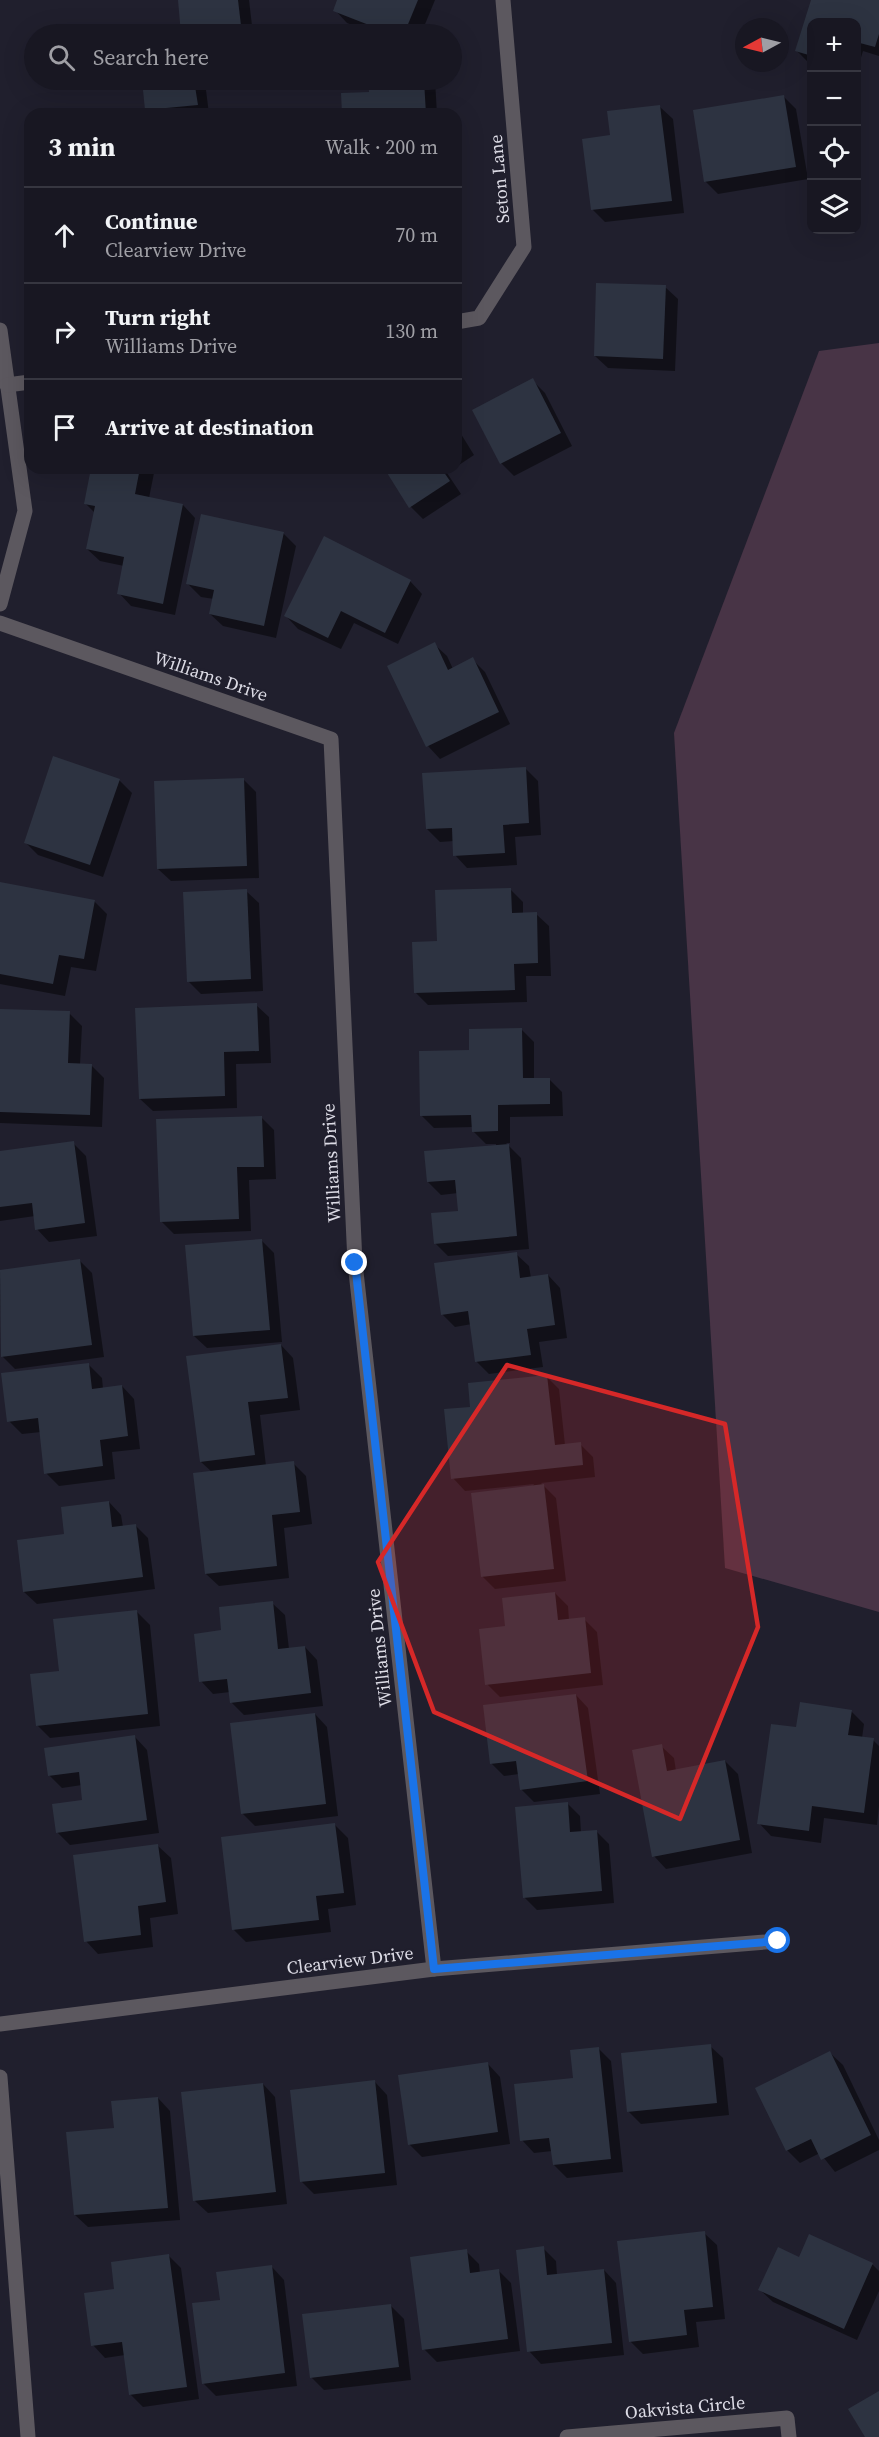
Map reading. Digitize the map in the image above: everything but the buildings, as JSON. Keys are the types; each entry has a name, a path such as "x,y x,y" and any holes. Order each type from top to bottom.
{"street":[{"name":"Seton Lane","path":"462,321 479,318 524,247 503,0"},
{"path":"0,330 25,511 0,604"},
{"path":"7,385 24,383"},
{"name":"Williams Drive","path":"0,623 332,739 355,1263 434,1969"},
{"name":"Clearview Drive","path":"0,2024 434,1969 778,1941"},
{"path":"0,2077 28,2437"},
{"name":"Oakvista Circle","path":"567,2437 787,2418 789,2437"}],"highlighted area":[{"path":"507,1365 725,1424 758,1627 680,1819 434,1712 378,1562"}],"shaded area":[{"path":"879,343 879,1612 725,1568 674,733 819,351"}],"route":[{"path":"355,1263 434,1969 778,1941"}]}
